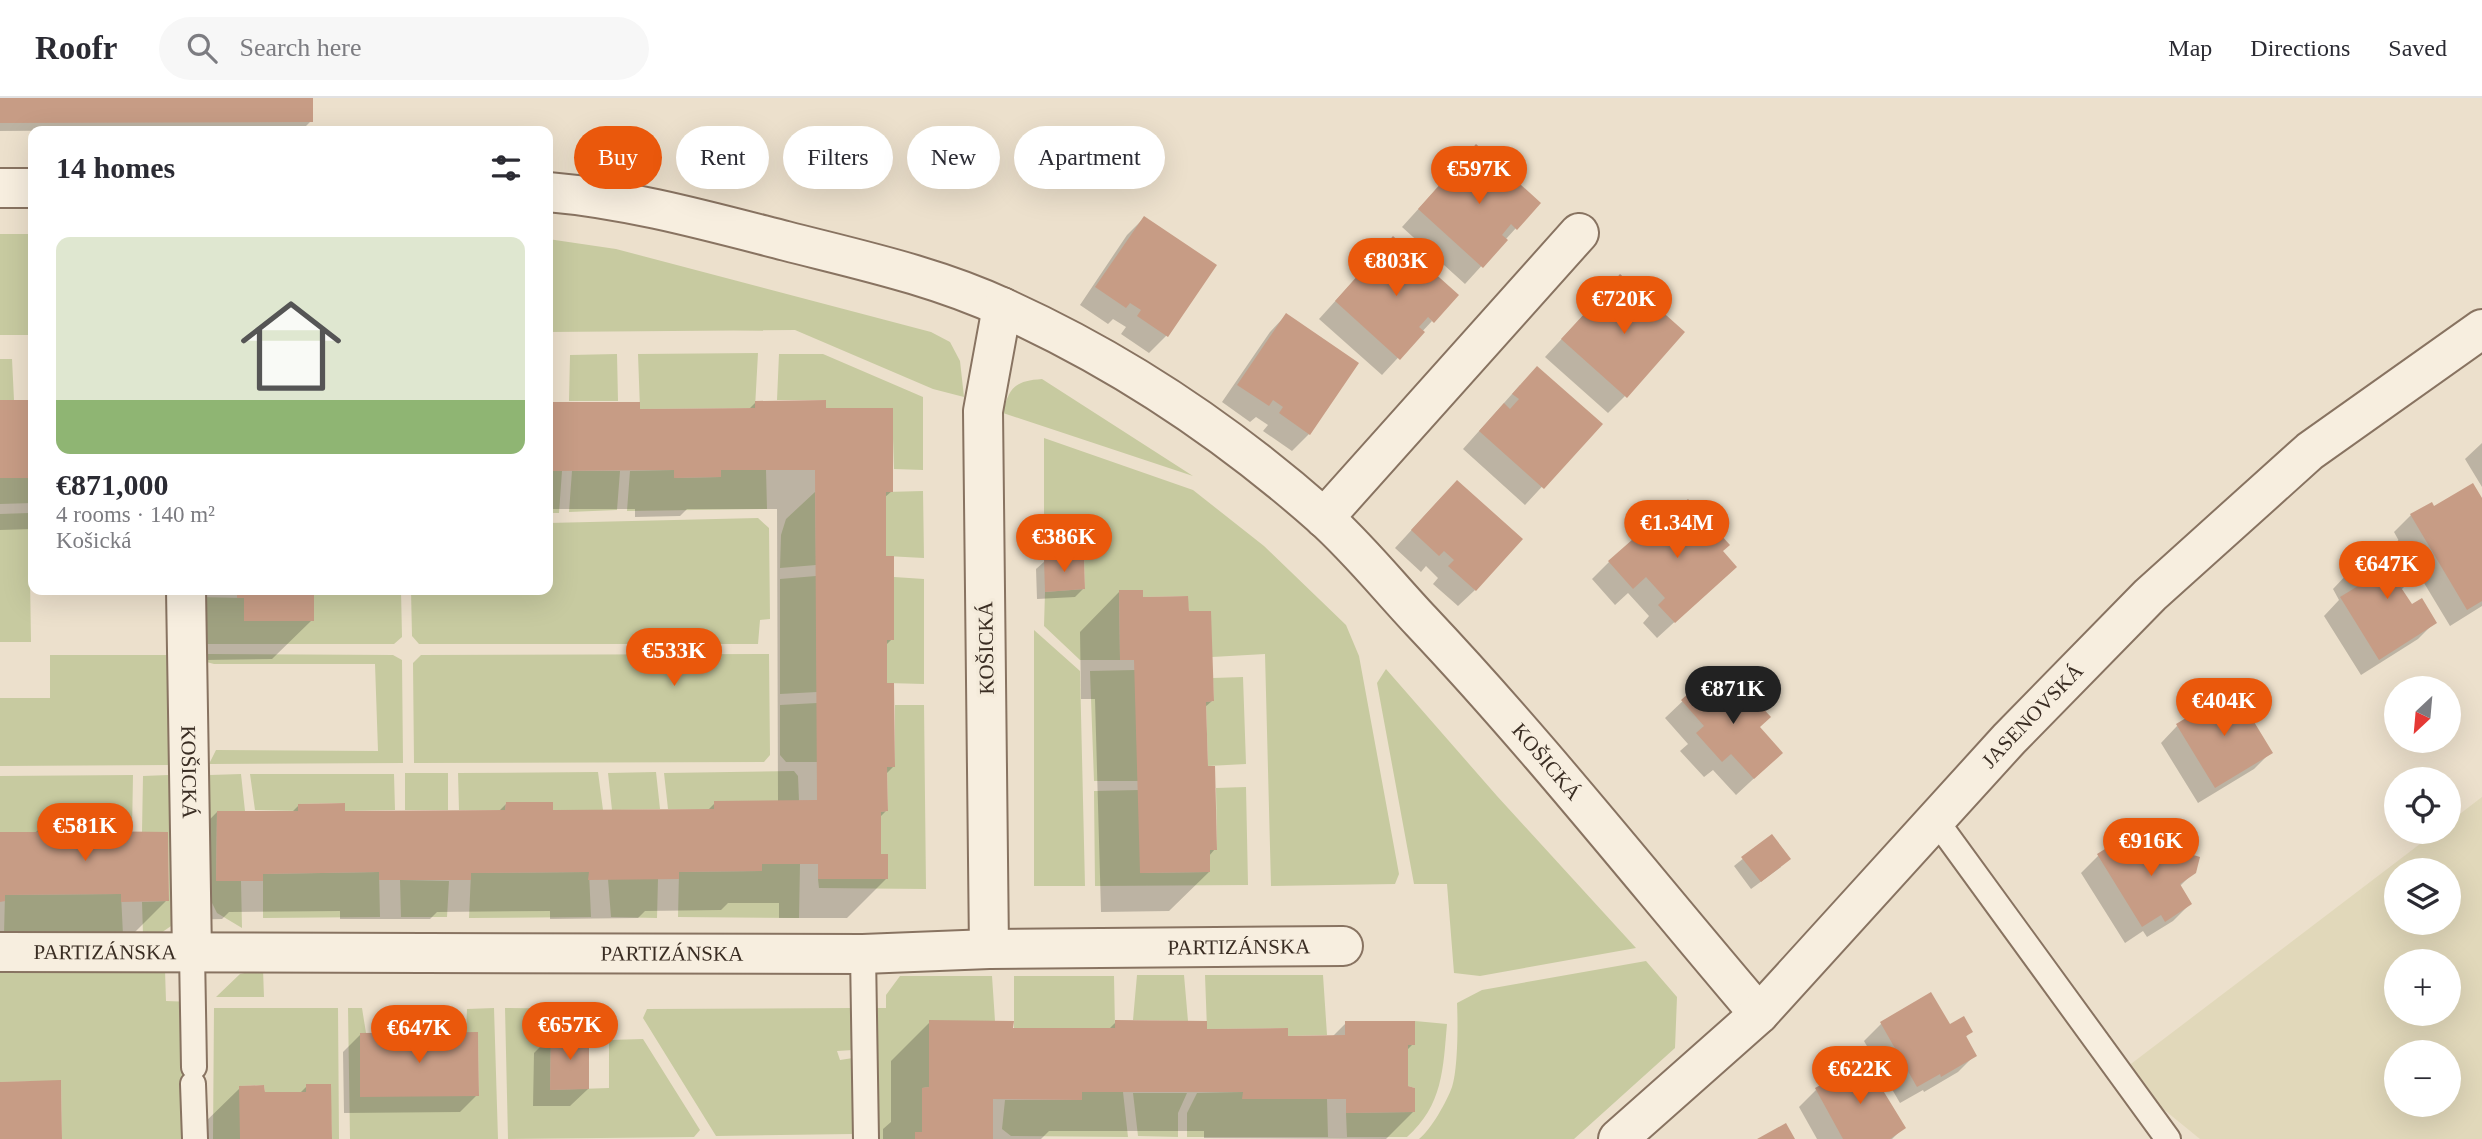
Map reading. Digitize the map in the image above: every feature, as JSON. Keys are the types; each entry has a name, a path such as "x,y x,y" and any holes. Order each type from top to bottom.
{"street":[{"path":"0,188 28,188"},
{"name":"KOŠICKÁ","path":"553,192 583,195 693,217 910,272 1002,307 1082,347 1158,393 1235,446 1324,518 1469,672 1578,795 1640,874 1759,1014"},
{"path":"1324,518 1578,233"},
{"name":"KOŠICKÁ","path":"989,949 983,411 1002,307"},
{"name":"JASENOVSKÁ","path":"1618,1139 1759,1014 2034,713 2150,595 2310,452 2482,329"},
{"name":"KOŠICKÁ","path":"186,595 192,953"},
{"name":"PARTIZÁNSKA","path":"0,951 863,954 989,949 1343,946"}],"lane":[{"path":"1936,819 2168,1139"},
{"path":"192,953 195,1139"},
{"path":"863,954 866,1139"}],"shaded area":[{"path":"2482,797 2482,1139 2200,1139 2119,1073 2384,871 2384,935 2461,935 2461,858 2402,858 2420,844 2461,844 2461,813"}],"green space":[{"path":"0,234 28,234 28,335 0,335"},
{"path":"553,240 616,249 931,332 950,342 960,361 964,397 933,389 795,330 553,332"},
{"path":"758,353 755,408 640,409 638,354"},
{"path":"617,354 618,401 569,401 570,355"},
{"path":"779,354 823,354 923,397 923,470 894,469 892,408 826,408 825,400 777,400"},
{"path":"0,359 12,359 14,400 0,400"},
{"path":"1042,379 1193,476 1003,413 1008,397 1015,387"},
{"path":"1044,438 1193,490 1264,546 1346,625 1359,656 1399,874 1395,884 1271,886 1265,654 1212,657 1210,611 1189,611 1187,596 1143,597 1142,590 1119,590 1120,660 1080,660 1044,626 1045,592 1085,589 1084,557 1044,559"},
{"path":"674,470 675,478 721,477 721,470 766,470 767,509 627,511 630,471"},
{"path":"553,471 562,471 559,513 553,513"},
{"path":"572,471 620,471 617,510 569,512"},
{"path":"0,478 28,478 28,503 0,504"},
{"path":"923,491 924,558 886,556 886,492"},
{"path":"815,492 816,565 780,568 781,535 786,519"},
{"path":"28,513 31,642 0,642 0,514"},
{"path":"758,518 769,528 770,619 760,620 758,644 419,644 412,636 411,595 553,595 553,523"},
{"path":"816,576 817,692 780,694 780,579"},
{"path":"894,577 924,579 924,684 887,683 887,640 894,639"},
{"path":"314,595 401,595 402,637 394,644 206,644 198,636 196,597 244,598 245,621 313,621"},
{"path":"1034,630 1080,671 1085,886 1034,886"},
{"path":"207,654 393,655 402,660 403,763 209,764 216,750 378,751 375,664 214,664 199,660"},
{"path":"769,654 770,755 764,762 414,763 413,663 421,655"},
{"path":"50,655 168,655 178,756 169,765 0,766 0,698 50,698"},
{"path":"1386,669 1636,948 1480,976 1454,973 1447,884 1414,884 1377,683"},
{"path":"1135,670 1138,781 1094,781 1090,671"},
{"path":"1243,677 1246,764 1208,766 1206,702 1214,701 1213,678"},
{"path":"817,703 817,762 786,762 780,755 780,705"},
{"path":"895,705 924,705 926,889 819,888 818,879 888,878 888,855 881,854 881,812 888,811 887,767 895,767"},
{"path":"794,771 798,776 799,801 714,802 714,809 668,809 664,773"},
{"path":"598,772 603,810 553,810 553,802 506,802 505,810 459,810 458,773"},
{"path":"656,772 660,809 612,810 608,773"},
{"path":"405,773 448,773 448,810 405,810"},
{"path":"241,774 245,811 217,811 216,881 241,881 242,928 217,913 204,887 202,784 210,775"},
{"path":"250,774 394,774 395,810 345,811 345,803 298,804 298,811 255,810"},
{"path":"133,775 132,832 87,831 87,825 41,825 40,832 0,832 0,776"},
{"path":"168,775 178,785 174,924 158,935 143,935 142,902 169,901 168,833 142,832 143,776"},
{"path":"1246,787 1248,885 1095,886 1094,791 1139,790 1141,873 1210,872 1210,850 1217,849 1216,788"},
{"path":"762,864 800,864 799,918 678,917 679,872 762,871"},
{"path":"379,872 380,917 263,918 263,874"},
{"path":"589,872 591,917 469,918 471,873"},
{"path":"608,879 658,879 657,918 611,917"},
{"path":"400,880 449,881 447,917 401,917"},
{"path":"121,894 123,935 4,934 5,895"},
{"path":"1646,961 1677,997 1675,1048 1574,1139 1419,1139 1438,1115 1452,1087 1456,1058 1457,1003 1482,990"},
{"path":"263,969 264,997 216,997 240,974"},
{"path":"0,970 165,970 166,1001 193,1002 193,1139 62,1139 61,1081 0,1082"},
{"path":"1137,975 1184,975 1188,1021 1133,1020"},
{"path":"1205,975 1323,975 1327,1035 1288,1036 1288,1028 1207,1029"},
{"path":"900,976 992,976 995,1021 929,1087 922,1088 922,1132 915,1132 915,1139 875,1139 875,1008 886,1008 886,995"},
{"path":"1014,976 1114,976 1115,1028 1014,1028"},
{"path":"214,1008 338,1008 339,1139 332,1139 330,1084 307,1084 306,1092 265,1092 264,1085 240,1086 240,1139 213,1139"},
{"path":"348,1008 362,1008 366,1033 360,1034 360,1096 479,1096 478,1033 466,1032 467,1009 494,1008 498,1139 350,1139"},
{"path":"505,1008 590,1009 589,1033 551,1035 550,1090 609,1088 609,1040 643,1039 700,1130 694,1137 508,1139"},
{"path":"852,1008 853,1050 837,1051 840,1060 853,1058 853,1134 716,1136 643,1018 647,1009"},
{"path":"1415,1021 1447,1024 1439,1085 1428,1112 1407,1137 1347,1137 1346,1113 1415,1112 1415,1088 1408,1086 1408,1045 1415,1044"},
{"path":"1082,1092 1123,1092 1128,1137 1011,1136 1002,1129 1005,1100 1082,1100"},
{"path":"1243,1092 1243,1099 1327,1099 1328,1137 1187,1137 1187,1113 1197,1093"},
{"path":"1133,1093 1187,1093 1178,1113 1178,1137 1138,1136"}],"building":[{"path":"0,98 313,98 313,122 0,123"},
{"path":"1476,144 1541,203 1517,230 1511,224 1502,235 1508,240 1483,268 1418,209"},
{"path":"1144,216 1217,265 1168,337 1137,316 1141,310 1130,303 1126,308 1095,287"},
{"path":"1393,236 1459,295 1434,323 1428,317 1419,327 1425,332 1400,360 1335,301"},
{"path":"1620,274 1685,332 1627,398 1561,339 1586,312 1591,317 1596,312 1601,306 1595,302"},
{"path":"1286,313 1359,363 1310,435 1279,413 1283,407 1273,400 1269,406 1237,385"},
{"path":"1537,366 1603,424 1544,489 1479,431 1504,403 1510,409 1519,399 1512,394"},
{"path":"0,400 28,400 28,478 0,478"},
{"path":"826,400 826,408 893,408 893,492 886,492 886,556 894,556 894,640 887,640 887,683 894,683 895,767 887,767 888,811 881,812 881,854 888,854 888,879 818,879 818,864 762,864 762,871 679,872 679,879 588,880 589,872 471,873 471,880 379,880 379,872 263,874 263,881 216,881 217,811 298,811 298,804 345,803 345,811 505,810 506,802 553,802 553,810 714,809 714,801 817,800 815,470 721,470 721,477 674,478 674,470 553,471 553,402 640,402 640,409 755,408 755,401"},
{"path":"1457,480 1523,539 1476,591 1448,566 1454,560 1444,551 1439,556 1411,530"},
{"path":"2473,483 2482,498 2482,601 2467,610 2410,514 2432,502 2434,506"},
{"path":"1688,499 1730,545 1723,551 1737,567 1675,623 1658,605 1665,598 1646,577 1633,589 1608,561 1641,532 1646,537"},
{"path":"2399,540 2420,573 2400,586 2412,604 2422,598 2437,623 2379,660 2340,597 2358,586 2348,571"},
{"path":"1084,557 1085,589 1045,592 1044,559"},
{"path":"1119,590 1143,590 1143,597 1188,596 1189,611 1211,611 1214,701 1206,702 1208,766 1215,766 1217,850 1210,850 1210,872 1140,873 1134,660 1120,660"},
{"path":"237,595 314,595 314,621 244,621 244,598 237,598"},
{"path":"1710,674 1733,699 1744,688 1771,717 1760,727 1783,753 1754,779 1731,754 1722,762 1696,733 1704,726 1681,700"},
{"path":"2234,689 2273,753 2215,788 2176,724"},
{"path":"40,825 87,825 87,831 168,832 169,901 121,902 121,894 5,895 5,901 0,902 0,832 40,832"},
{"path":"1772,834 1791,859 1761,882 1741,857"},
{"path":"2129,834 2144,858 2177,838 2187,853 2200,857 2196,873 2180,884 2192,904 2165,922 2161,915 2142,927 2097,854"},
{"path":"1931,992 1950,1024 1964,1016 1973,1032 1966,1036 1977,1056 1941,1077 1940,1074 1917,1087 1880,1022"},
{"path":"929,1020 1014,1021 1013,1028 1115,1028 1115,1020 1207,1021 1207,1029 1288,1028 1288,1036 1345,1035 1345,1021 1415,1021 1415,1045 1408,1045 1408,1086 1415,1088 1415,1112 1346,1113 1346,1099 1242,1099 1243,1092 1082,1092 1082,1100 993,1099 993,1139 915,1139 915,1132 922,1132 922,1088 929,1087"},
{"path":"478,1032 479,1096 360,1097 360,1033"},
{"path":"589,1033 589,1089 550,1090 551,1035"},
{"path":"1865,1061 1906,1128 1890,1139 1843,1139 1815,1088"},
{"path":"61,1080 62,1139 0,1139 0,1082"},
{"path":"306,1084 331,1084 332,1139 240,1139 239,1086 264,1085 265,1092 306,1092"},
{"path":"1786,1123 1795,1139 1757,1139"}]}
